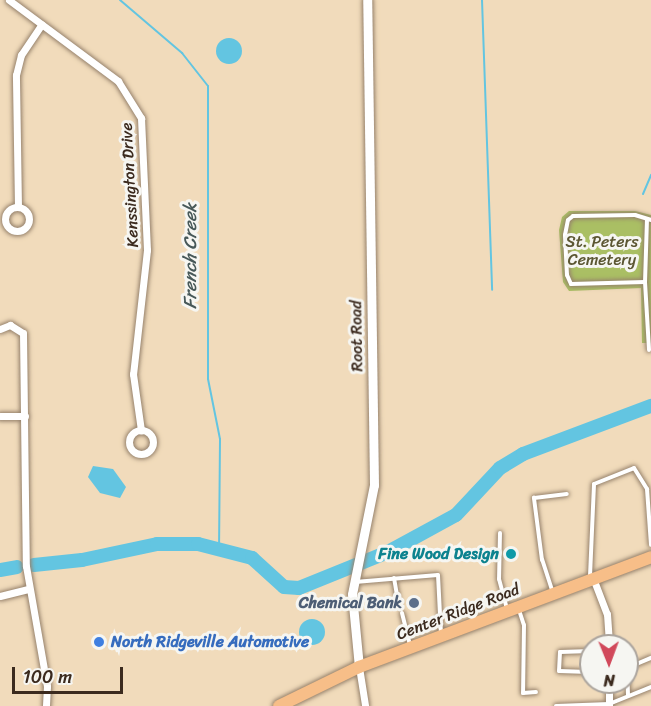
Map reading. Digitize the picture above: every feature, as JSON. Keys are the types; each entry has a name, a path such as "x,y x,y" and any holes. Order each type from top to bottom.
{"main road":[{"name":"Center Ridge Road","path":"279,706 359,668 411,647 651,557"}],"street":[{"name":"Kenssington Drive","path":"9,0 118,81 136,105 143,126 147,250 133,374 141,430"},
{"name":"Root Road","path":"359,668 353,628 353,582 358,555 370,520 374,484 367,0"},
{"path":"18,207 16,75 21,55 42,24"},
{"path":"0,329 10,325 23,333 25,560 47,686 46,706"},
{"path":"0,416 25,416"},
{"path":"592,579 607,614 608,634"},
{"path":"0,596 29,589"},
{"path":"359,668 365,706"}],"lane":[{"path":"645,282 571,284 567,275 565,235 568,220 573,216 635,215 649,219 645,282 649,350"},
{"path":"592,579 594,484 634,468 647,489 651,545"},
{"path":"553,593 542,560 534,498 567,494"},
{"path":"500,533 499,579 524,626 523,693 536,692"},
{"path":"353,582 438,575 441,635"},
{"path":"394,578 399,605"},
{"path":"402,613 411,647"},
{"path":"579,651 560,652 560,671 579,672"},
{"path":"628,696 627,668 651,658"},
{"path":"556,706 609,705 651,687"}],"green space":[{"name":"St. Peters Cemetery","path":"569,211 635,211 651,215 651,343 642,343 641,288 569,291 563,282 559,230 562,217"}],"water":[{"path":"229,38 238,42 242,51 238,60 229,64 220,60 216,51 220,42"},
{"path":"93,466 113,469 126,487 120,498 100,493 88,477"},
{"path":"312,619 321,623 325,632 321,641 312,645 303,641 299,632 303,623"}],"waterway":[{"name":"French Creek","path":"120,0 182,53 208,86 208,379 220,439 219,548"},
{"path":"482,0 492,290"},
{"path":"643,194 651,175"},
{"name":"French Creek","path":"34,565 82,560 157,544 198,544 252,558 284,587 299,588 388,552 456,515 500,468 523,454 651,406"},
{"name":"French Creek","path":"0,570 17,567"}],"place":[{"name":"Fine Wood Design","path":"511,554"},
{"name":"Chemical Bank","path":"414,603"},
{"name":"North Ridgeville Automotive","path":"99,642"}]}
